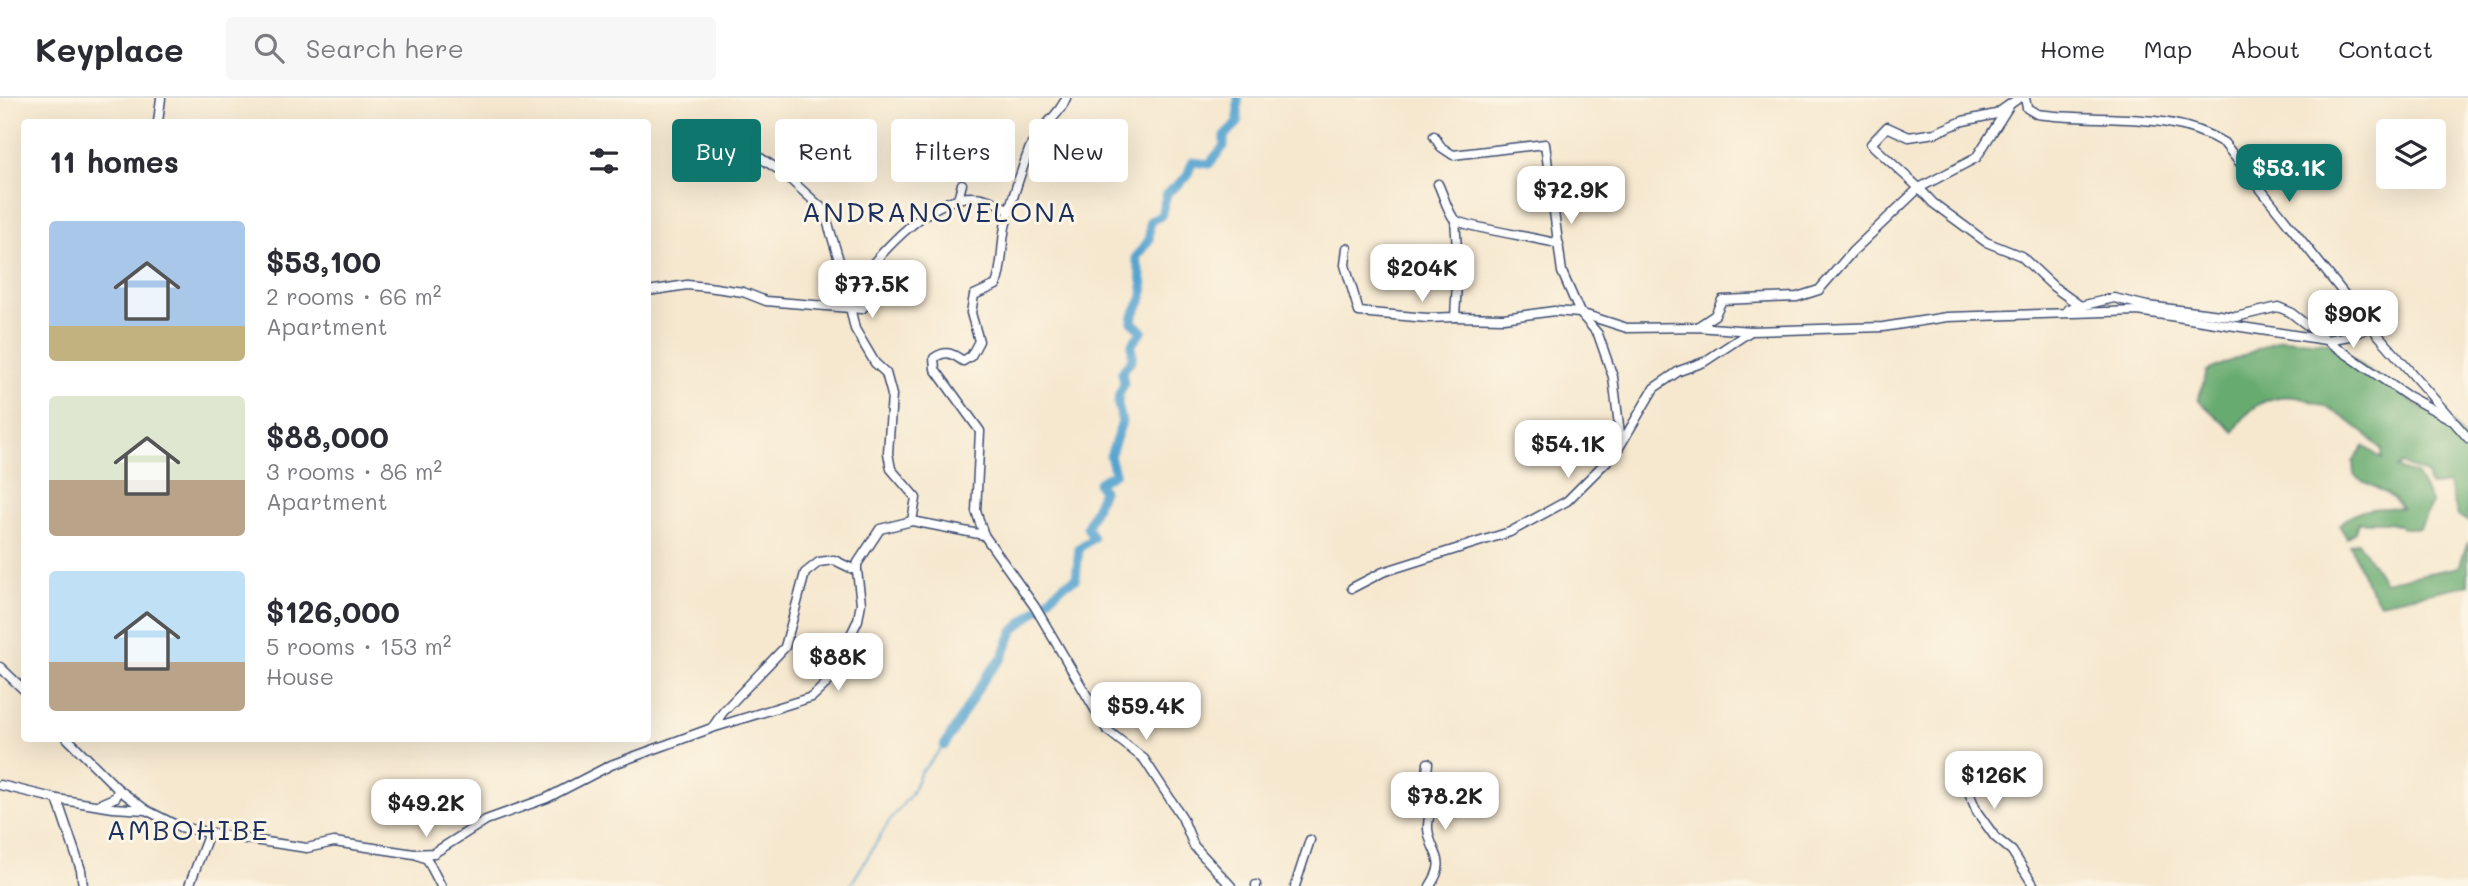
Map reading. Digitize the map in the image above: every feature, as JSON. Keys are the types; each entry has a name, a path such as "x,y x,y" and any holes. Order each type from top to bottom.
{"street":[{"path":"158,119 161,98"},
{"path":"1066,98 1062,109 1039,129 1033,139 1011,211 996,285 974,295 971,313 979,341 971,356 963,361 951,353 943,352 934,358 935,369 974,419 980,432 976,511 984,535 1037,610 1107,730 1144,759 1182,817 1194,846 1231,886"},
{"path":"2019,98 1996,114 1963,121 1935,133 1909,137 1887,127 1871,144 1933,203 1986,242 2021,256 2054,288 2079,305"},
{"path":"2025,98 2027,108 2038,114 2133,118 2206,132 2224,143 2371,327 2468,438"},
{"path":"1697,327 1715,315 1722,300 1797,297 1819,290 1852,252 1919,188 1976,158 2009,106"},
{"path":"1434,136 1440,148 1453,155 1545,144 1562,272 1580,313 1598,334 1613,377 1622,442"},
{"path":"761,158 782,172 824,210 841,267 850,314 875,363 886,373 892,395 888,453 891,469 916,498 912,521"},
{"path":"958,199 962,184"},
{"path":"1438,184 1455,219 1458,264 1454,317"},
{"path":"651,291 687,285 743,292 766,301 865,307 864,276 880,253 920,217 958,199 987,199 1011,211"},
{"path":"1455,219 1471,228 1502,229 1559,244"},
{"path":"1347,248 1345,265 1359,312 1427,318 1512,317 1540,311 1580,313 1627,327 1697,327 1751,331 1882,327 1947,317 2138,311 2326,340 2350,336 2371,327"},
{"path":"2059,312 2115,298 2147,306 2236,317 2278,307 2290,312 2406,395 2452,420"},
{"path":"1352,588 1383,572 1510,531 1567,501 1618,450 1654,388 1678,371 1704,362 1751,331"},
{"path":"71,742 118,789 146,810 180,827 307,848 334,842 414,854 434,853 486,820 547,799 611,765 712,728 812,697 828,682 858,620 862,603 857,564 880,529 912,521 984,535"},
{"path":"712,728 723,712 785,647 805,573 819,562 834,560 857,571"},
{"path":"0,667 21,687"},
{"path":"1428,763 1425,770 1426,784 1434,796 1428,829 1440,861 1438,873 1430,886"},
{"path":"1964,780 1977,812 1995,837 2012,851 2034,886"},
{"path":"0,785 57,799 146,810"},
{"path":"98,805 116,797 118,789"},
{"path":"57,799 83,886"},
{"path":"189,886 209,832"},
{"path":"1295,886 1310,841"},
{"path":"414,854 427,859 441,886"}],"green space":[{"path":"2281,339 2328,342 2425,410 2453,423 2468,445 2468,521 2458,516 2448,483 2430,486 2427,474 2402,464 2397,468 2416,474 2432,503 2419,528 2403,528 2389,522 2358,522 2355,532 2347,538 2339,525 2353,515 2377,508 2402,508 2392,498 2354,475 2353,461 2364,446 2382,459 2382,450 2366,435 2328,408 2308,400 2288,397 2268,400 2250,411 2234,432 2198,400 2207,371"},
{"path":"2358,542 2384,582 2459,567 2468,542 2468,585 2380,603 2366,582 2350,545"}],"waterway":[{"path":"944,746 986,676 1002,658 1013,631 1065,584 1076,579 1079,548 1093,538 1087,527 1103,491 1098,483 1115,473 1110,456 1122,422 1118,404 1124,384 1122,372 1132,359 1132,344 1142,331 1132,322 1143,291 1136,257 1149,240 1150,221 1161,216 1167,193 1187,177 1192,162 1209,164 1224,146 1224,136 1238,123 1238,98"},
{"path":"850,886 888,823 911,794 921,772 944,746"}],"district":[{"name":"ANDRANOVELONA","path":"940,212"},
{"name":"AMBOHIBE","path":"188,830"}]}
